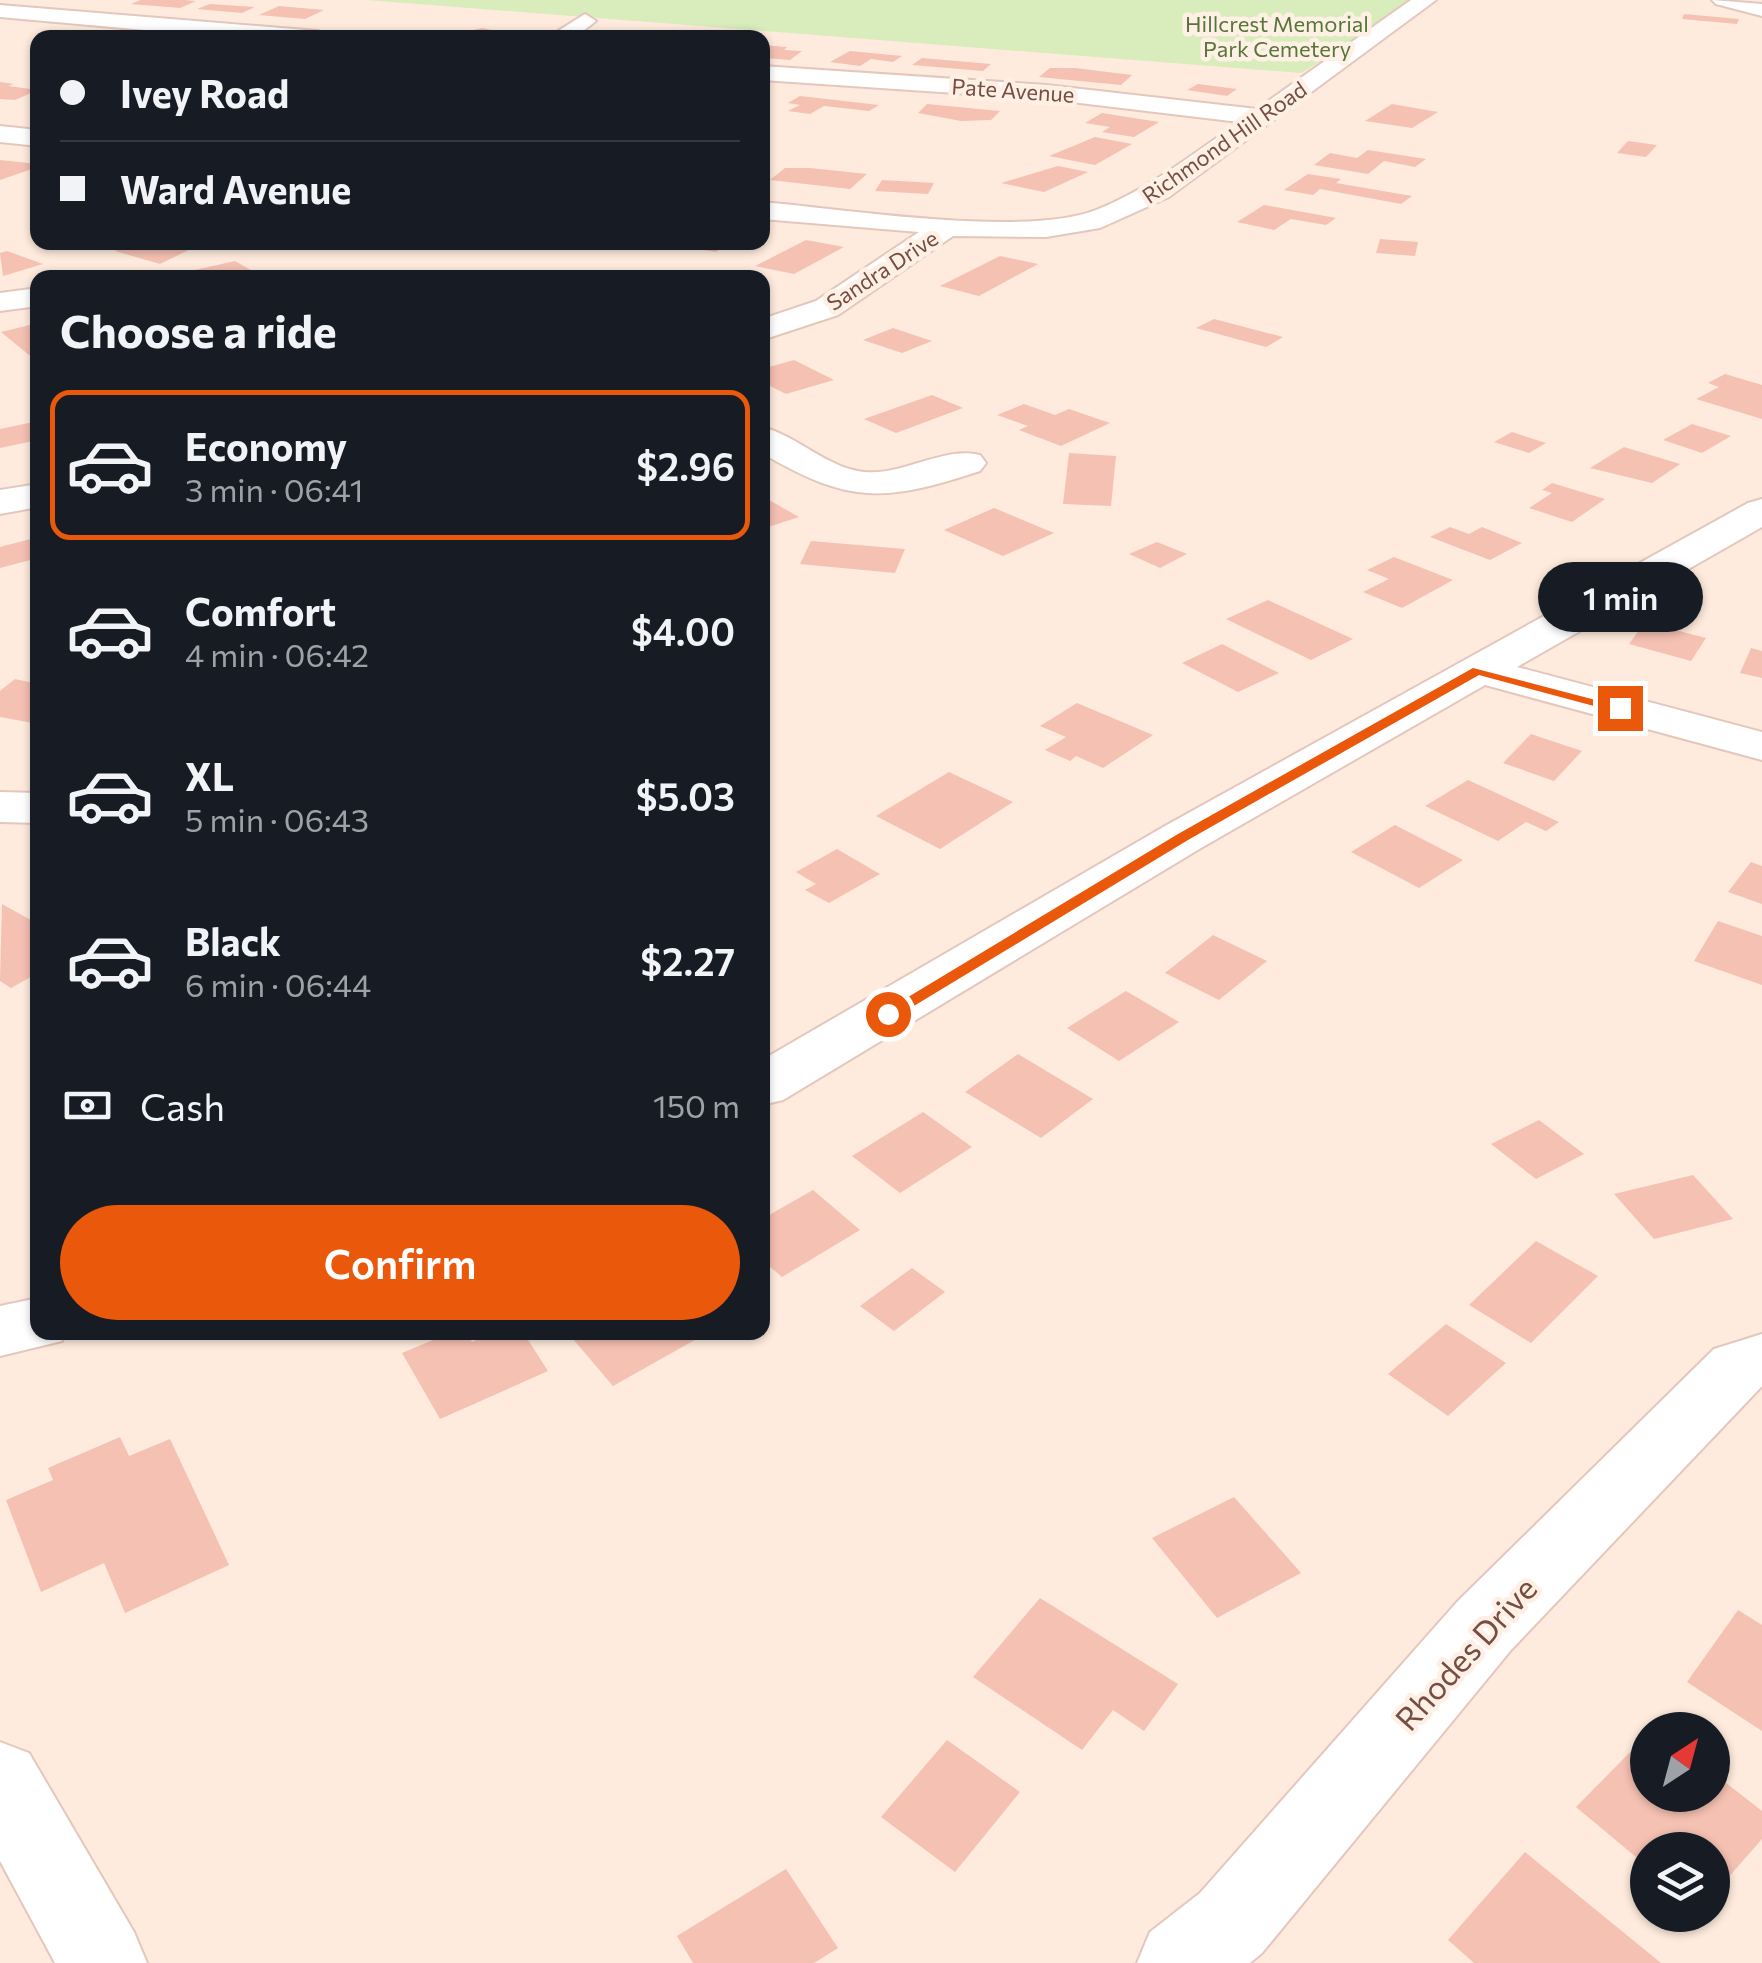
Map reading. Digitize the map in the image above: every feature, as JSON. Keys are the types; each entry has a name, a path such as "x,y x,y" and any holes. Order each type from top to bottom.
{"street":[{"name":"Richmond Hill Road","path":"770,211 944,228 1046,228 1100,219 1159,191 1425,0"},
{"path":"0,11 224,30"},
{"path":"571,30 585,21"},
{"name":"Pate Avenue","path":"770,74 1046,92 1262,117"},
{"path":"0,134 30,137"},
{"name":"Sandra Drive","path":"770,327 827,308 944,228"},
{"path":"0,302 30,298"},
{"path":"770,442 834,478 868,487 911,482 967,463"},
{"path":"0,502 30,496"},
{"path":"770,1081 1183,837 1762,511"},
{"path":"1478,670 1762,746"},
{"path":"0,807 30,808"},
{"path":"0,1331 30,1325"},
{"name":"Rhodes Drive","path":"1181,1963 1231,1923 1484,1626 1738,1366 1762,1360"},
{"path":"0,1780 103,1963"}],"green space":[{"name":"Hillcrest Memorial Park Cemetery","path":"367,0 1423,0 1301,73"}],"building":[{"path":"141,0 196,1 180,8 131,4"},
{"path":"210,4 255,7 242,13 197,9"},
{"path":"279,6 324,10 305,19 259,15"},
{"path":"1684,14 1739,19 1737,24 1682,19"},
{"path":"770,46 802,51 790,60 770,58"},
{"path":"850,51 902,56 893,62 871,59 860,66 830,62"},
{"path":"922,58 991,64 983,71 912,65"},
{"path":"1050,68 1132,75 1121,85 1039,77"},
{"path":"0,82 30,89 30,93 15,100 0,99"},
{"path":"1198,84 1237,89 1227,96 1187,90"},
{"path":"800,96 879,105 869,111 824,106 810,114 788,111 800,105 788,103"},
{"path":"927,104 1000,111 991,120 961,121 918,113"},
{"path":"1392,104 1438,112 1412,128 1365,121"},
{"path":"1102,113 1159,122 1134,137 1102,132 1110,127 1085,123"},
{"path":"1095,137 1132,144 1095,165 1049,156"},
{"path":"1628,141 1657,145 1646,157 1617,153"},
{"path":"1368,150 1426,159 1415,167 1384,161 1368,174 1314,165 1330,153 1357,158"},
{"path":"0,160 30,163 30,170 0,180"},
{"path":"1058,166 1088,172 1044,192 1001,183"},
{"path":"785,168 867,174 850,189 770,180"},
{"path":"1308,174 1341,179 1336,183 1412,196 1401,204 1320,189 1313,195 1284,190"},
{"path":"882,180 934,183 928,194 875,191"},
{"path":"1264,205 1336,218 1326,225 1291,219 1274,230 1237,222"},
{"path":"1380,239 1418,242 1415,256 1376,253"},
{"path":"806,240 844,247 794,274 755,266"},
{"path":"117,250 189,250 160,264"},
{"path":"7,251 43,264 3,276 0,253"},
{"path":"1000,256 1038,264 979,296 940,286"},
{"path":"235,261 251,270 195,270"},
{"path":"1214,319 1283,337 1266,347 1196,328"},
{"path":"30,325 30,355 29,355 1,332"},
{"path":"893,328 932,341 902,353 863,340"},
{"path":"794,360 834,380 786,394 770,386 770,367"},
{"path":"1725,374 1762,385 1762,419 1696,399 1719,387 1708,383"},
{"path":"932,395 963,408 896,433 864,419"},
{"path":"1024,404 1055,415 1069,409 1110,423 1061,446 1019,430 1028,426 997,415"},
{"path":"30,423 30,442 0,448 0,429"},
{"path":"1692,424 1731,436 1702,453 1663,440"},
{"path":"1512,432 1546,443 1529,453 1494,442"},
{"path":"1624,447 1680,464 1652,483 1590,468"},
{"path":"1069,453 1116,456 1111,506 1063,504"},
{"path":"1552,483 1605,499 1572,522 1529,508 1552,493 1542,490"},
{"path":"770,501 799,517 770,526"},
{"path":"994,508 1054,533 1003,556 944,530"},
{"path":"1450,527 1469,534 1482,527 1522,543 1490,560 1430,537"},
{"path":"30,539 30,560 0,568 0,547"},
{"path":"811,541 905,549 895,573 800,564"},
{"path":"1157,542 1187,554 1160,568 1129,554"},
{"path":"1394,557 1453,580 1402,608 1363,592 1389,579 1367,570"},
{"path":"1268,600 1353,639 1311,660 1226,619"},
{"path":"1645,622 1706,638 1691,661 1629,644"},
{"path":"1222,644 1279,673 1238,692 1182,663"},
{"path":"1751,648 1762,651 1762,678 1740,673"},
{"path":"15,679 30,682 30,723 0,717 0,691"},
{"path":"1077,703 1153,735 1103,768 1076,756 1070,761 1045,750 1066,737 1040,726"},
{"path":"1531,734 1582,751 1554,781 1503,763"},
{"path":"949,772 1013,802 940,849 876,816"},
{"path":"1468,780 1559,822 1546,831 1526,822 1498,841 1425,806"},
{"path":"1395,825 1463,860 1419,888 1351,852"},
{"path":"837,849 880,874 829,903 805,890 816,884 796,872"},
{"path":"1751,862 1762,866 1762,904 1728,892"},
{"path":"2,904 30,920 30,977 11,988 0,981"},
{"path":"1718,921 1762,936 1762,985 1694,961"},
{"path":"1213,935 1267,961 1219,1000 1165,973"},
{"path":"1126,991 1179,1022 1119,1061 1067,1028"},
{"path":"1018,1054 1093,1099 1041,1138 965,1092"},
{"path":"923,1112 972,1147 900,1193 852,1156"},
{"path":"1539,1120 1584,1154 1536,1179 1491,1144"},
{"path":"1693,1175 1733,1219 1654,1239 1614,1194"},
{"path":"813,1190 860,1230 782,1277 770,1267 770,1214"},
{"path":"1536,1241 1598,1276 1531,1343 1469,1305"},
{"path":"912,1268 945,1292 894,1331 860,1306"},
{"path":"1446,1324 1506,1363 1448,1416 1388,1374"},
{"path":"433,1340 528,1340 548,1371 440,1419 402,1353"},
{"path":"574,1340 695,1340 613,1386"},
{"path":"120,1437 129,1456 170,1439 229,1565 125,1613 104,1563 41,1592 6,1500 53,1480 48,1468"},
{"path":"1234,1497 1301,1573 1217,1618 1152,1538"},
{"path":"1040,1598 1178,1684 1144,1731 1113,1710 1082,1750 973,1677"},
{"path":"1738,1610 1762,1625 1762,1731 1687,1682"},
{"path":"947,1740 1020,1792 955,1872 881,1817"},
{"path":"1630,1752 1630,1812 1730,1812 1730,1786 1762,1811 1762,1839 1730,1875 1730,1832 1630,1832 1630,1852 1576,1807"},
{"path":"1525,1852 1661,1963 1474,1963 1448,1940"},
{"path":"786,1869 838,1948 814,1963 693,1963 677,1936"}],"route":[{"path":"888,1014 1183,837 1478,670 1620,708"}]}
